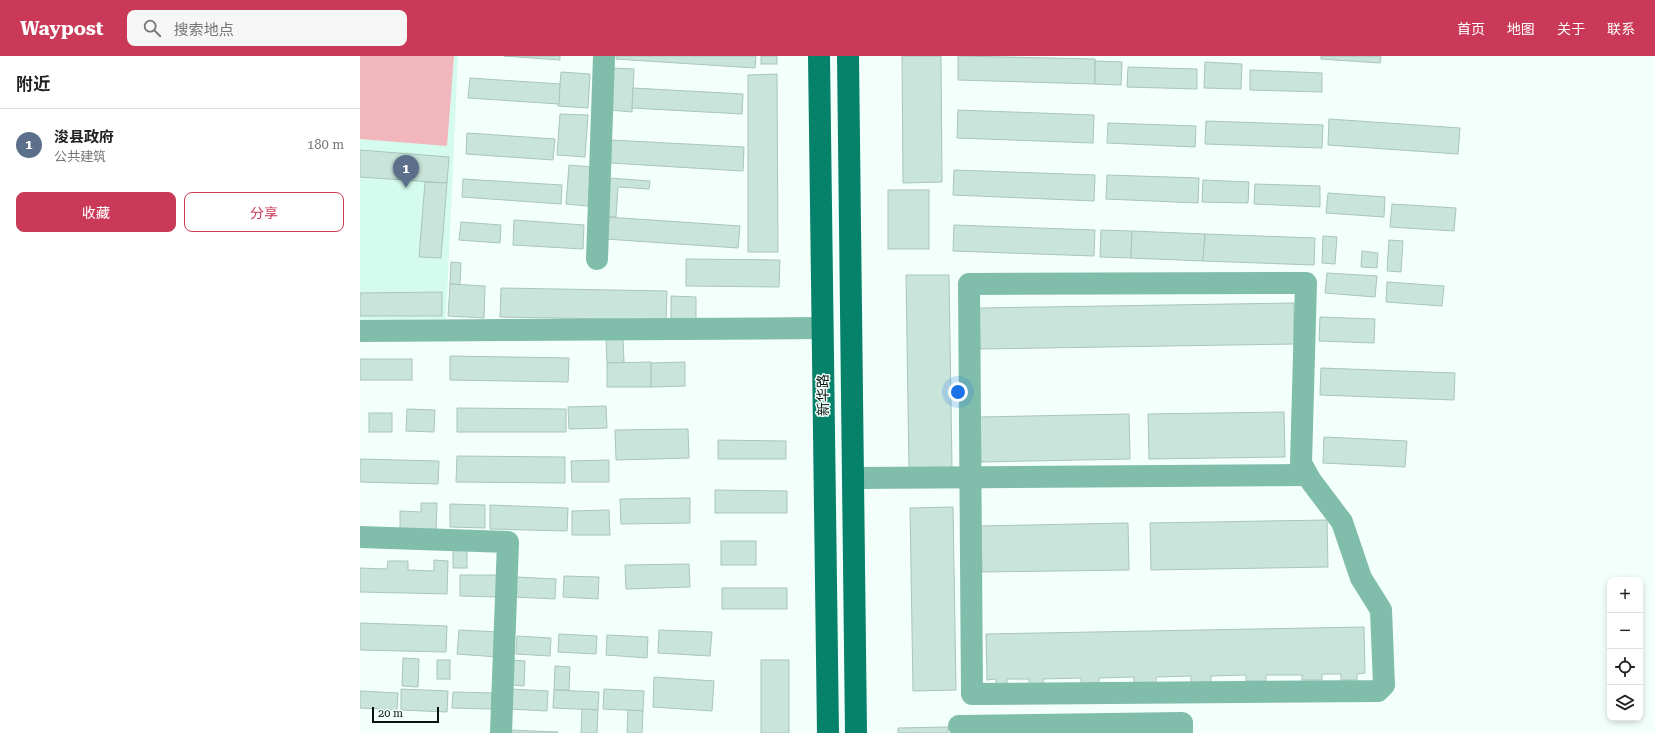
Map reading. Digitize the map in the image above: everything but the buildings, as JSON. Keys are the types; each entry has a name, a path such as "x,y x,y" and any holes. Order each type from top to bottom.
{"main road":[{"name":"新华路","path":"819,56 828,733"},
{"name":"新华路","path":"848,56 856,733"}],"street":[{"path":"597,259 604,56"},
{"path":"1306,283 1300,463 1307,475 1342,522 1361,578 1381,610 1384,686 1378,691 972,694 970,477 969,284 1306,283"},
{"path":"360,331 822,328"},
{"path":"853,478 1307,475"},
{"path":"360,537 508,542 501,733"},
{"path":"959,726 1182,723 1182,733"}],"shaded area":[{"path":"360,56 458,56 446,319 360,321"},
{"path":"360,56 454,56 447,146 360,139"}],"place":[{"name":"浚县政府","path":"406,188"}]}
